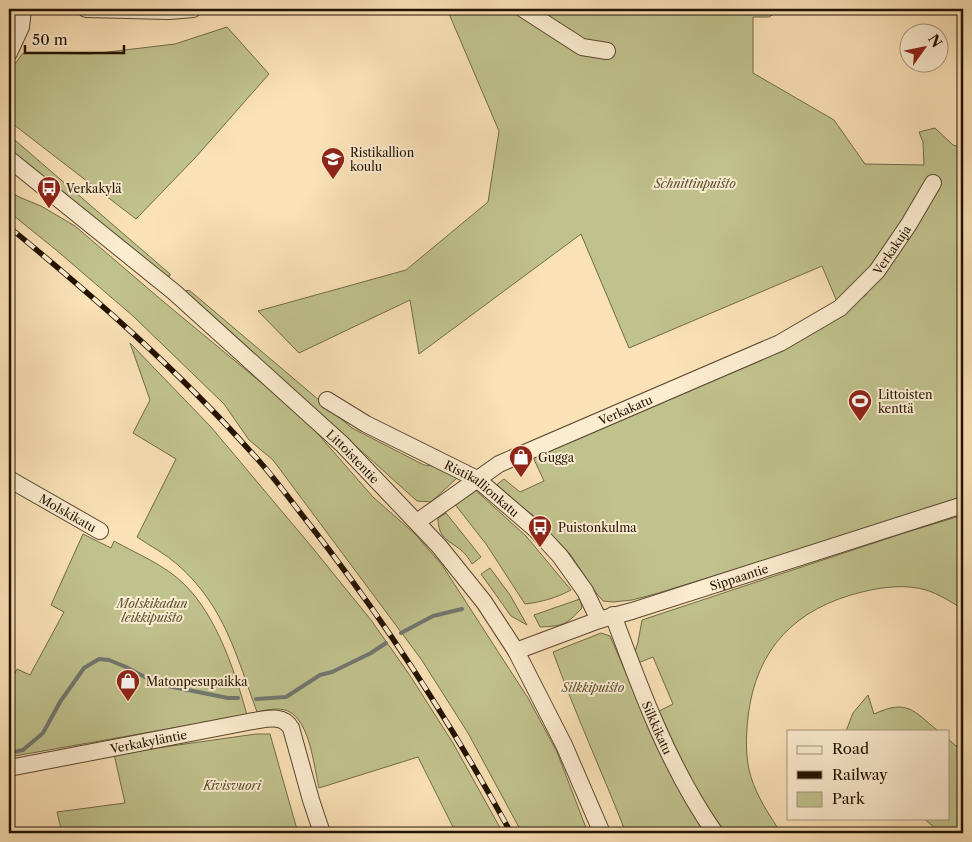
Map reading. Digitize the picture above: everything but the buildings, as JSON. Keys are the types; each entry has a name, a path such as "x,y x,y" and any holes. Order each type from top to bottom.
{"street":[{"path":"9,53 21,27 23,9"},
{"path":"86,9 169,12 193,9"},
{"path":"523,9 582,47 607,52"},
{"name":"Littoistentie","path":"9,159 174,292 342,444 418,522 462,573 516,651 564,744 602,833"},
{"name":"Verkakuja","path":"840,308 877,272 933,183"},
{"name":"Verkakatu","path":"418,522 477,478 500,464 780,344 840,308"},
{"name":"Ristikallionkatu","path":"328,400 366,424 477,478 535,529 560,556 606,618"},
{"name":"Molskikatu","path":"9,479 100,532"},
{"name":"Sippaantie","path":"516,651 606,618 963,505"},
{"name":"Silkkikatu","path":"606,618 665,745 692,798 715,833"},
{"name":"Verkakyläntie","path":"9,768 270,718 279,718 288,723 291,728 322,833"}],"green space":[{"name":"Schnittinpuisto","path":"447,9 782,9 769,17 753,17 753,73 834,120 865,164 924,165 923,142 919,132 935,128 953,145 963,148 963,499 655,594 632,600 613,602 603,601 570,554 534,516 495,486 504,479 520,492 544,481 532,455 842,313 867,294 858,286 838,304 822,266 629,348 581,234 419,354 410,300 299,353 258,311 406,270 488,202 499,131"},
{"path":"227,27 269,74 195,158 136,219 9,121 9,72 23,53 91,54 175,44"},
{"path":"9,135 170,274 170,276 160,275 9,149"},
{"path":"9,191 41,206 75,226 304,418 373,497 415,534 442,565 528,698 557,752 588,833 522,833 468,733 421,659 273,460 249,440 224,404 133,316 9,212"},
{"path":"189,290 352,428 424,465 435,466 457,478 431,502 417,501 188,295 186,291"},
{"path":"130,343 211,427 371,620 409,674 453,743 503,833 456,833 418,757 319,788 310,745 301,724 295,716 281,709 257,712 227,633 207,598 178,565 137,537 176,459 133,433 150,400"},
{"path":"473,488 526,536 571,590 549,599 525,604 486,544 454,503"},
{"path":"446,513 481,557 472,564 463,552 442,534 438,525 438,518"},
{"path":"963,515 963,609 945,598 918,588 894,587 870,590 838,599 817,609 799,620 770,651 752,692 746,739 749,770 754,784 764,806 781,833 722,833 693,788 659,711 673,704 653,657 638,663 635,652 642,620"},
{"name":"Molskikadun leikkipuisto","path":"83,534 111,548 114,541 160,565 184,584 196,597 223,645 237,681 247,715 9,757 9,685 17,669 30,675 64,612 51,605"},
{"path":"490,568 510,595 527,625 511,616 481,574"},
{"path":"580,599 582,608 564,624 540,627 534,615"},
{"name":"Silkkipuisto","path":"601,633 610,636 651,731 708,833 626,833 553,652"},
{"path":"868,695 874,714 894,707 902,707 915,712 937,730 846,730 853,713"},
{"name":"Kivisvuori","path":"256,734 270,734 298,833 62,833 57,812 125,803 114,754"},
{"path":"950,741 963,752 963,833 941,833 925,820 950,820"}],"waterway":[{"path":"401,633 433,616 462,609"},
{"path":"256,699 286,697 320,675 332,672 371,653 386,643"},
{"path":"9,753 23,750 43,733 60,702 84,668 99,659 109,660 126,667 158,684 228,698 238,698"}],"railway":[{"path":"9,227 103,307 164,363 223,421 266,468 335,557 415,672 465,752 511,833"}],"place":[{"name":"Ristikallion koulu","path":"333,180"},
{"name":"Verkakylä","path":"49,209"},
{"name":"Littoisten kenttä","path":"860,422"},
{"name":"Gugga","path":"521,478"},
{"name":"Puistonkulma","path":"540,548"},
{"name":"Matonpesupaikka","path":"128,702"}]}
